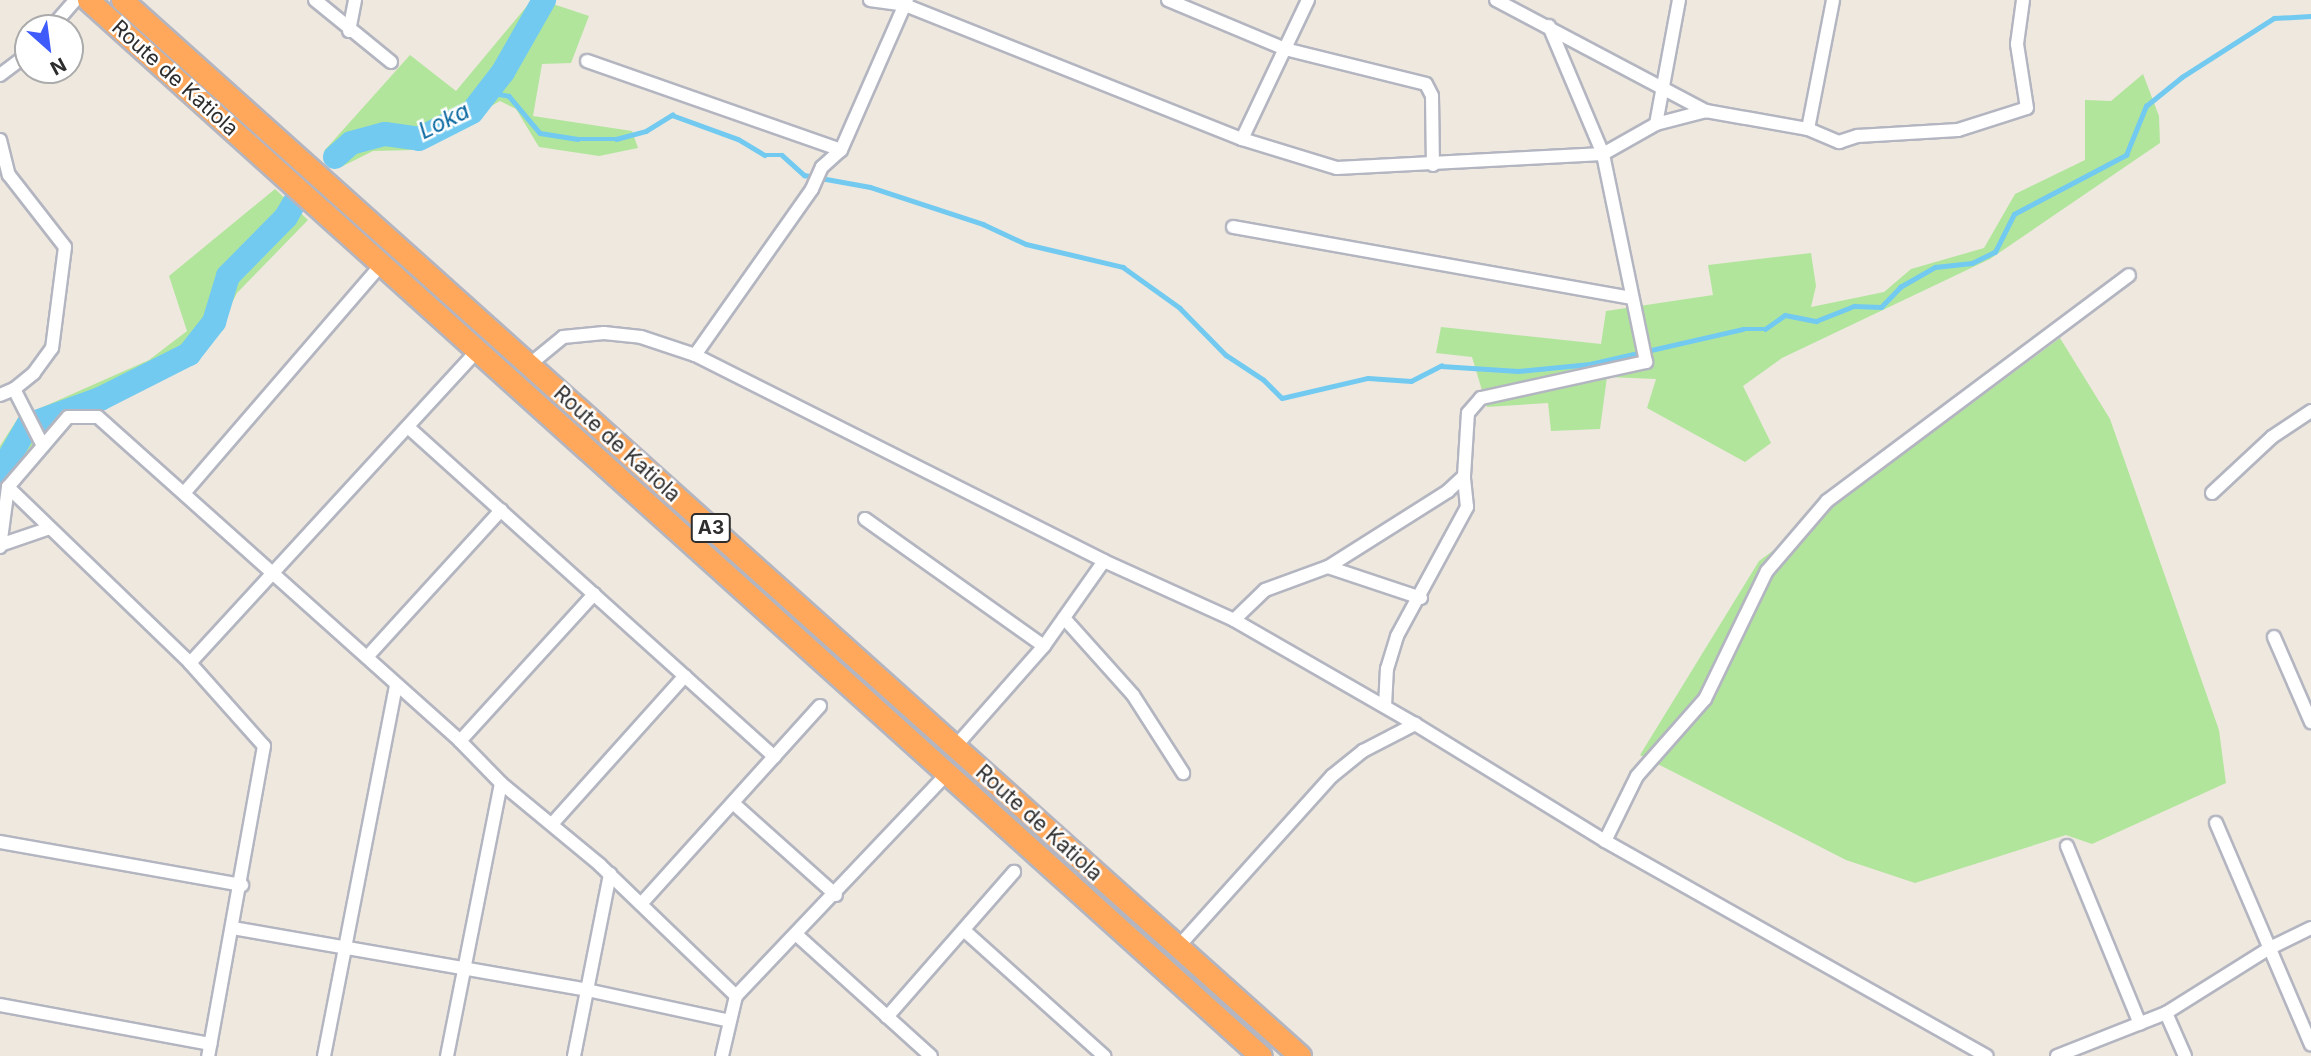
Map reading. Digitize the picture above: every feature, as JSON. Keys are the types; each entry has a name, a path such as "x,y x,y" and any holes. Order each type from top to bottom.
{"highway":[{"name":"Route de Katiola","path":"88,0 1261,1056"},
{"name":"Route de Katiola","path":"122,0 1300,1056"}],"street":[{"path":"63,14 75,0"},
{"path":"315,0 349,31 391,62"},
{"path":"349,31 355,0"},
{"path":"870,0 906,3 1241,139 1337,168 1603,154 1656,124 1706,111"},
{"path":"1168,0 1284,49 1426,84 1432,96 1433,164"},
{"path":"1241,139 1308,0"},
{"path":"1496,0 1662,84 1706,111 1808,129 1839,142 1858,136 1921,136 1958,130 2027,108 2017,44 2023,0"},
{"path":"1656,124 1679,0"},
{"path":"1808,129 1833,0"},
{"path":"695,355 812,189 822,167 841,150 906,3"},
{"path":"1385,706 1387,669 1397,636 1421,598 1467,507 1464,476 1468,413 1481,398 1641,366 1646,358 1631,298 1603,154 1549,26"},
{"path":"587,61 841,150"},
{"path":"0,140 9,175 65,247 52,348 34,373 14,389 0,395"},
{"path":"1233,227 1631,298"},
{"path":"185,492 382,264"},
{"path":"1605,841 1637,776 1705,699 1767,571 1828,501 2129,275"},
{"path":"529,365 563,337 604,333 641,337 695,355 1104,561 1234,620 1385,706 1605,841 1987,1056"},
{"path":"190,663 478,350"},
{"path":"14,389 43,446"},
{"path":"2212,493 2272,437 2311,411"},
{"path":"47,529 0,546 8,487 68,417 98,417 185,492 460,741 501,783 610,874 736,996"},
{"path":"408,427 774,757"},
{"path":"1234,620 1248,601 1265,590 1328,567 1422,509 1464,476"},
{"path":"0,1005 209,1050 242,885 264,746 190,663 47,529 8,487"},
{"path":"367,657 500,510"},
{"path":"864,519 1044,646"},
{"path":"954,748 1044,646 1104,561"},
{"path":"1328,567 1421,598"},
{"path":"460,741 594,594"},
{"path":"1064,618 1133,695 1183,773"},
{"path":"2274,637 2311,722"},
{"path":"552,824 685,676"},
{"path":"324,1056 396,685"},
{"path":"641,904 820,706"},
{"path":"1178,947 1332,776 1363,751 1415,724"},
{"path":"722,1056 736,996 798,936 947,774"},
{"path":"447,1056 501,783"},
{"path":"733,803 836,895"},
{"path":"2216,823 2311,1045"},
{"path":"0,842 242,885"},
{"path":"2067,846 2140,1024"},
{"path":"887,1017 965,932 1014,872"},
{"path":"574,1056 610,874"},
{"path":"233,928 587,990 730,1021"},
{"path":"2057,1056 2166,1013 2268,949 2311,928"},
{"path":"965,932 1104,1056"},
{"path":"798,936 931,1056"},
{"path":"2166,1013 2185,1056"}],"green space":[{"path":"532,0 555,0 553,4 589,16 571,63 542,64 533,116 632,131 638,148 599,156 539,147 516,109 500,101 414,150 373,151 341,167 324,151 410,55 456,91"},
{"path":"2143,74 2159,116 2160,143 1990,259 1782,358 1743,386 1771,443 1745,462 1647,408 1656,379 1607,377 1600,429 1551,431 1548,403 1487,407 1472,357 1436,353 1441,327 1601,344 1606,311 1713,295 1708,265 1811,253 1816,286 1811,307 1884,292 1911,269 1984,248 2015,194 2085,160 2085,100 2111,101"},
{"path":"275,189 308,220 237,293 218,330 167,377 57,419 8,477 0,504 0,446 18,418 149,360 187,331 169,276"},
{"path":"2060,338 2110,419 2219,730 2226,783 2092,844 2066,835 1915,883 1846,860 1640,755 1759,561"}],"waterway":[{"name":"Loka","path":"335,157 351,143 385,134 419,139 472,112 503,72 544,0"},
{"path":"487,92 509,96 540,133 578,139 616,139 646,131 672,115 738,139 765,155 782,155 804,175 870,187 983,224 1026,244 1123,267 1180,308 1226,355 1264,380 1282,398 1368,378 1411,381 1441,366 1518,371 1590,364 1743,329 1765,329 1785,315 1816,321 1854,306 1881,307 1900,287 1935,267 1972,263 1995,252 2014,214 2126,155 2146,106 2182,77 2274,18 2311,16"},
{"path":"0,489 13,474 10,456 28,425 100,399 189,354 214,322 228,276 286,217 294,203"}]}
